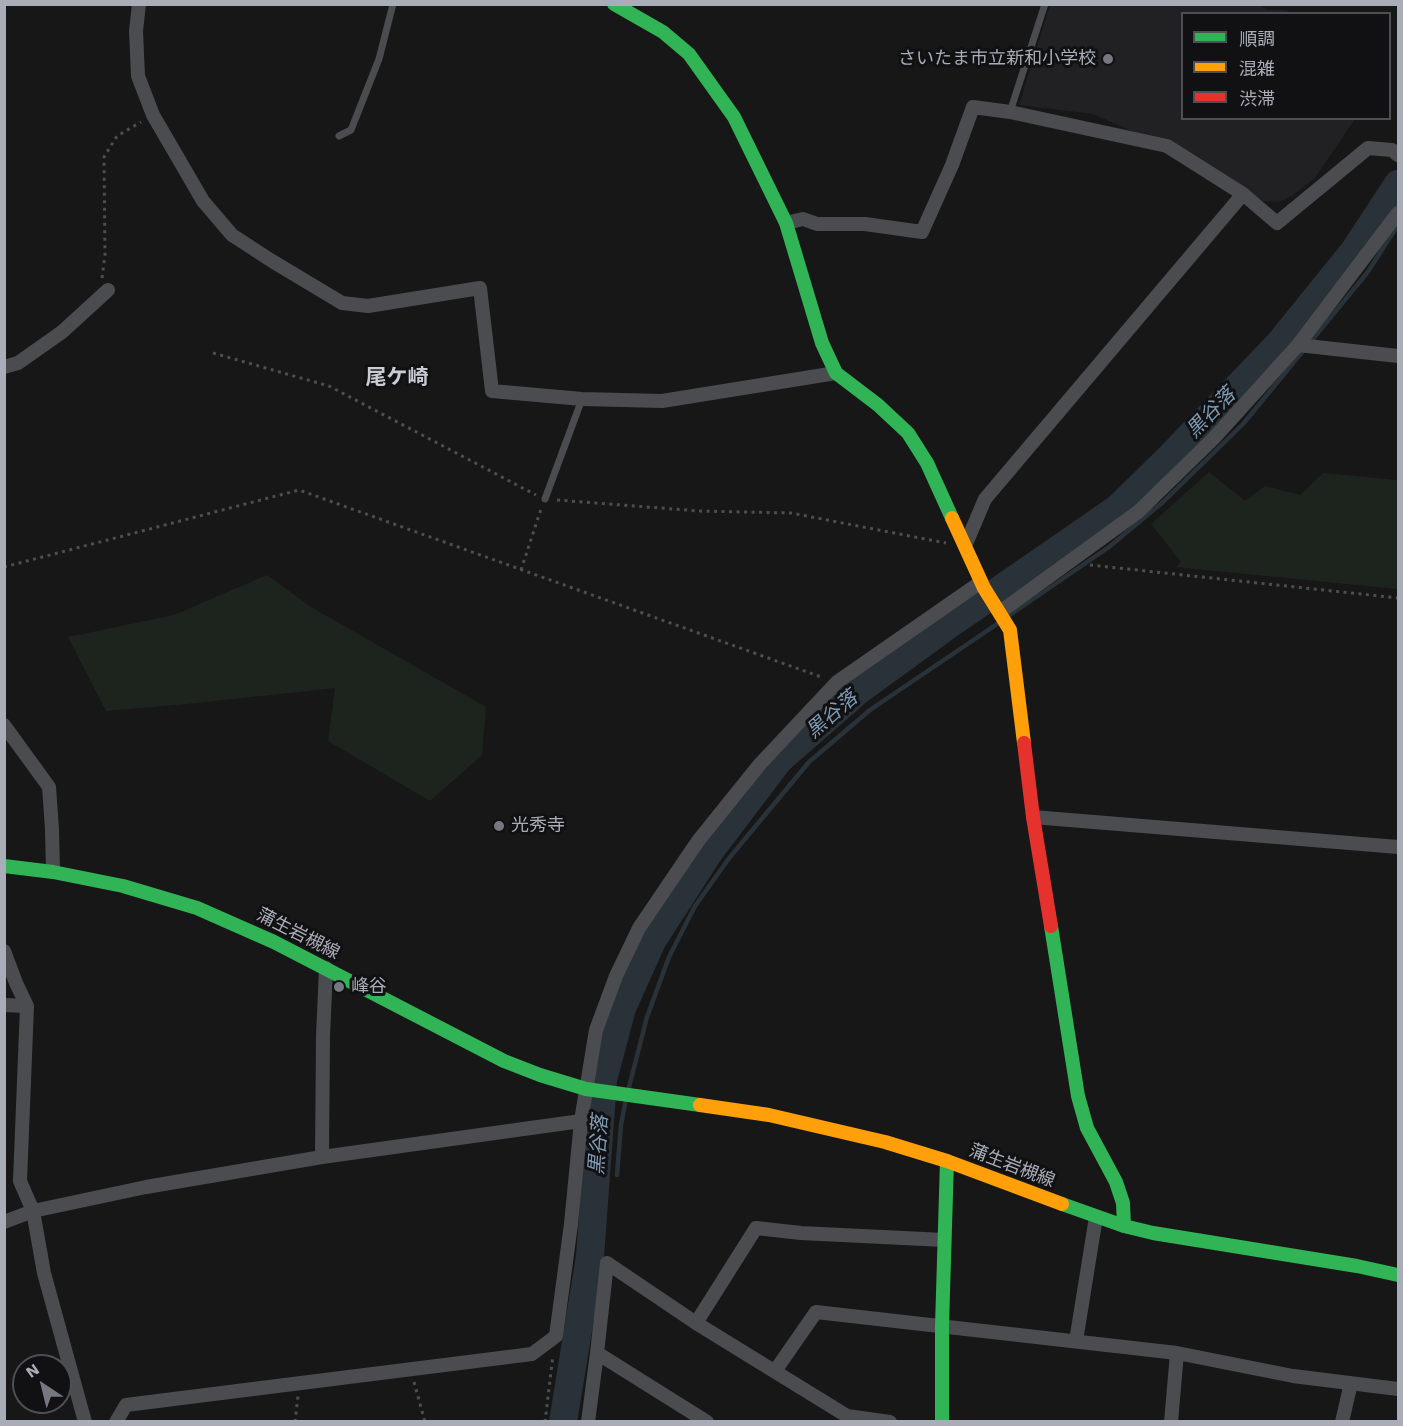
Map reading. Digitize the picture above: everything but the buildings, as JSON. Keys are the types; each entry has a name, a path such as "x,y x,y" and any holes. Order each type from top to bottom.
{"street":[{"path":"139,4 136,32 138,76 153,115 203,201 232,235 342,303 368,306 480,288 492,391 582,399 662,401 836,373"},
{"path":"614,4 663,32 689,54 734,117 786,223 822,343 836,373 878,405 908,433 927,463 982,585 1010,630 1033,817 1081,1111 1087,1128 1116,1182 1123,1203 1124,1226"},
{"path":"786,223 803,219 818,224 865,224 922,232 952,165 973,107 1010,112 1167,146 1243,194 1277,222 1368,148 1392,150 1398,154"},
{"path":"965,546 985,499 1243,194"},
{"path":"997,609 1138,512 1214,438 1298,345 1398,213"},
{"path":"4,367 18,363 62,332 108,290"},
{"path":"1298,345 1398,356"},
{"path":"116,1422 126,1405 532,1354 555,1336 572,1224 581,1120 590,1090 596,1030 616,976 639,928 698,841 759,764 837,682 982,585"},
{"path":"4,725 49,787 53,872"},
{"path":"1033,817 1398,847"},
{"name":"蒲生岩槻線","path":"4,866 53,872 123,886 197,908 234,922 504,1061 590,1090 769,1115 885,1142 947,1161 1124,1226 1398,1275"},
{"path":"4,951 27,1006 20,1180 33,1211 44,1273 85,1422"},
{"path":"322,1157 322,1047 326,968"},
{"path":"4,1005 27,1006"},
{"path":"4,1222 33,1211 146,1187 322,1157 581,1120"},
{"path":"942,1422 942,1326 947,1161"},
{"path":"1076,1341 1096,1217"},
{"path":"696,1323 756,1228 801,1233 944,1240"},
{"path":"588,1422 607,1263 696,1323 847,1416 890,1422"},
{"path":"775,1371 816,1312 1177,1353 1293,1376 1398,1389"},
{"path":"597,1353 707,1422"},
{"path":"1171,1422 1177,1353"},
{"path":"1342,1422 1352,1383"}],"lane":[{"path":"339,136 351,130 379,59 393,4"},
{"path":"1010,112 1046,4"},
{"path":"545,499 582,399"}],"path":[{"path":"108,290 102,278 106,194 104,157 117,136 153,115"},
{"path":"213,353 329,386 545,499 699,511 791,513 965,546"},
{"path":"4,567 299,490 837,682"},
{"path":"521,570 545,499"},
{"path":"1067,563 1398,598"},
{"path":"545,1422 555,1336"},
{"path":"411,1369 426,1422"},
{"path":"295,1422 299,1382"}],"shaded area":[{"name":"さいたま市立新和小学校","path":"1258,4 1267,10 1291,12 1181,12 1181,120 1354,120 1315,178 1292,196 1279,202 1263,201 1200,161 1093,114 1019,105 1050,5"},
{"path":"1209,472 1245,501 1265,486 1300,495 1323,473 1398,480 1398,589 1176,567 1181,562 1151,524"},
{"path":"267,575 311,607 486,707 482,755 430,801 328,741 335,688 106,711 68,637 174,615"}],"waterway":[{"name":"黒谷落","path":"563,1422 590,1257 603,1080 622,1008 652,941 710,851 779,760 858,691 950,624 1118,508 1278,345 1354,251 1398,184"},
{"path":"1007,617 1109,547 1163,502 1243,424 1367,273 1398,225"},
{"path":"628,1091 647,1017 669,957 695,906 730,857 809,762 870,710 1000,622"},
{"path":"617,1175 621,1125 626,1099"}],"traffic: fast":[{"path":"614,4 663,32 689,54 734,117 786,223 822,343 836,373 878,405 908,433 927,463 952,518"},
{"path":"4,866 53,872 123,886 197,908 274,942 504,1061 540,1075 586,1089 700,1105"},
{"path":"1051,926 1078,1096 1087,1128 1116,1182 1123,1203 1124,1226"},
{"path":"942,1422 942,1326 947,1161"},
{"path":"1062,1204 1124,1226 1153,1233 1357,1266 1398,1275"}],"traffic: slow":[{"path":"952,518 984,588 1010,630 1024,743"},
{"path":"700,1105 769,1115 885,1142 947,1161 1062,1204"}],"traffic: jam":[{"path":"1024,743 1033,817 1051,926"}],"place":[{"name":"さいたま市立新和小学校","path":"1108,59"},
{"name":"光秀寺","path":"499,826"},
{"name":"峰谷","path":"339,987"}],"district":[{"name":"尾ケ崎","path":"397,378"}]}
